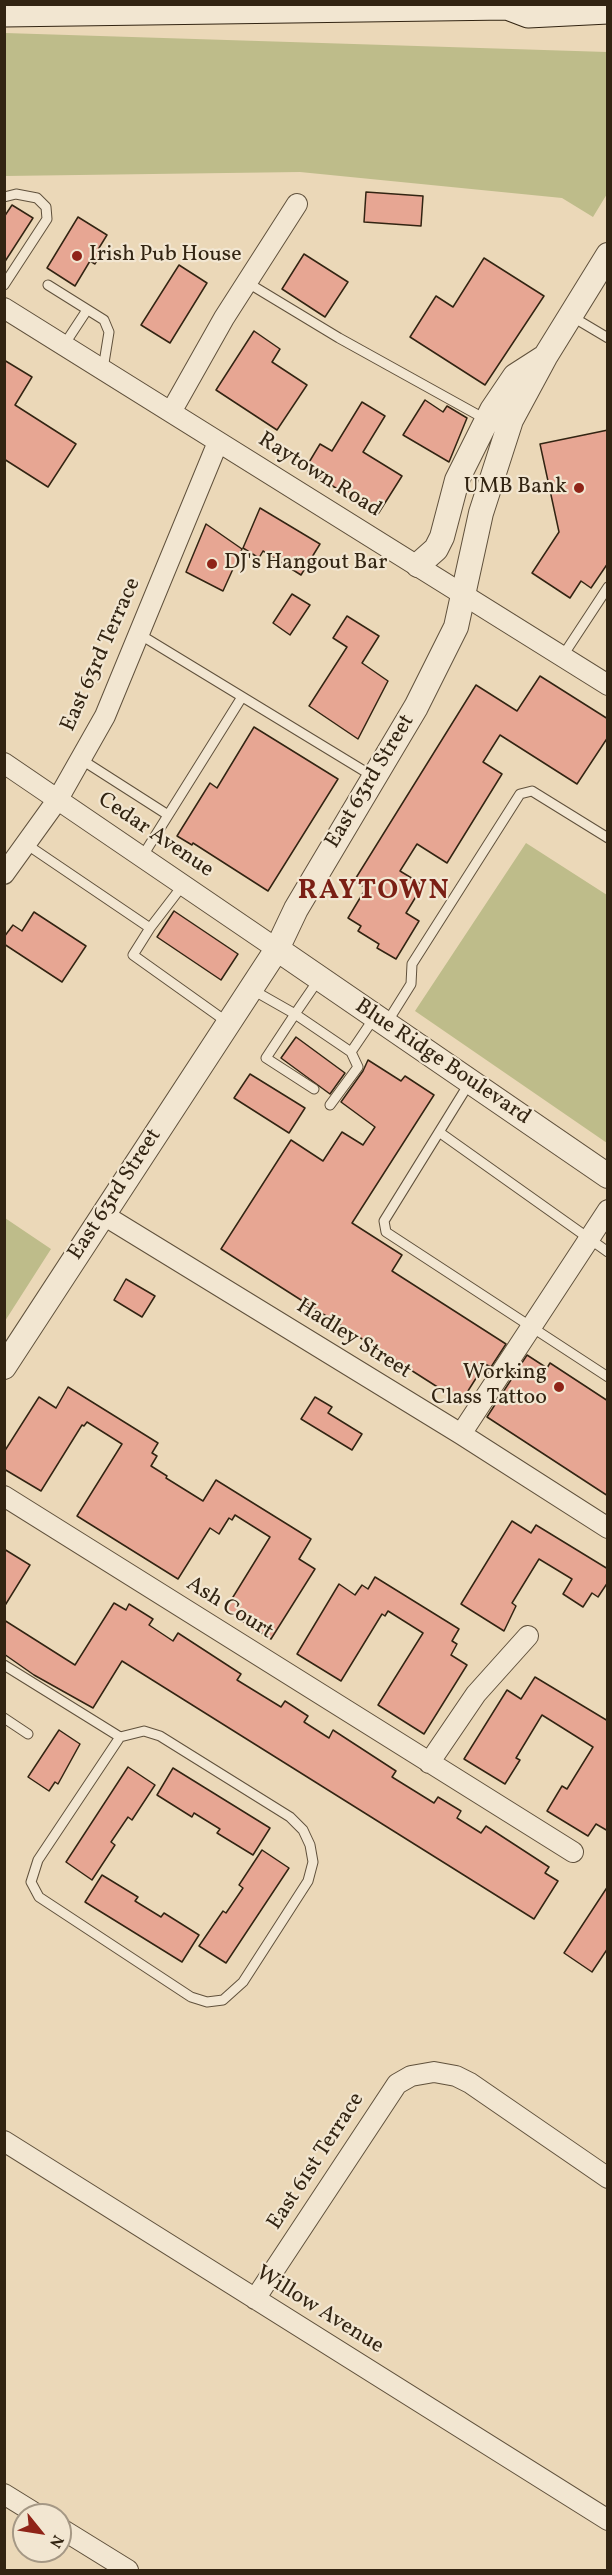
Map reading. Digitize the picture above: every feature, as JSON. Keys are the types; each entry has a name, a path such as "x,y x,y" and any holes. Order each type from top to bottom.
{"main road":[{"path":"10,10 507,5 528,14 608,10"}],"street":[{"path":"171,412 224,318 297,204"},
{"name":"East 63rd Street","path":"4,1367 102,1214 278,949 296,909 416,707 456,627 481,513 511,420 545,357 608,255"},
{"name":"Raytown Road","path":"4,308 608,686"},
{"path":"418,565 436,549 442,537 458,480 487,420 515,376 545,357"},
{"name":"East 63rd Terrace","path":"4,874 58,799 105,716 218,442"},
{"name":"Cedar Avenue","path":"4,763 278,949"},
{"name":"Blue Ridge Boulevard","path":"278,949 608,1176"},
{"path":"461,1434 608,1210"},
{"name":"Hadley Street","path":"102,1214 461,1434 608,1528"},
{"name":"Ash Court","path":"4,1496 573,1852"},
{"path":"429,1763 476,1694 528,1636"},
{"name":"East 61st Terrace","path":"255,2299 397,2084 411,2076 434,2072 456,2076 470,2083 608,2178"},
{"name":"Willow Avenue","path":"4,2141 608,2520"},
{"path":"4,2494 19,2503"},
{"path":"72,2536 128,2571"}],"lane":[{"path":"4,196 16,194 38,198 46,207 48,219 4,285"},
{"path":"248,283 339,338 487,420"},
{"path":"48,285 104,320 109,332 103,369"},
{"path":"64,345 87,310"},
{"path":"571,315 608,338"},
{"path":"562,657 608,587"},
{"path":"139,634 374,777"},
{"path":"142,856 242,697"},
{"path":"81,760 168,815"},
{"path":"351,1052 411,984 412,964 520,794 532,791 608,838"},
{"path":"26,844 150,928"},
{"path":"183,885 150,928 133,955 229,1023"},
{"path":"314,1089 266,1058 319,978"},
{"path":"251,989 295,1014 351,1052 358,1067 330,1105"},
{"path":"470,1082 384,1221 386,1232 608,1377"},
{"path":"439,1132 608,1252"},
{"path":"4,1665 120,1737 144,1731 160,1736 290,1817 303,1830 310,1845 313,1862 308,1881 243,1982 222,2000 207,2002 191,1998 39,1897 31,1882 38,1860 120,1737"},
{"path":"4,1718 28,1734"}],"shaded area":[{"path":"5,33 607,52 607,194 593,217 562,198 300,172 5,176"},
{"path":"526,843 607,895 607,1143 415,1011"},
{"path":"5,1218 51,1249 5,1321"}],"building":[{"path":"366,192 423,196 421,226 364,222"},
{"path":"12,205 33,218 4,263 4,217"},
{"name":"Irish Pub House","path":"78,217 107,235 99,248 103,250 95,264 90,261 75,286 47,268"},
{"path":"304,254 348,282 325,317 282,289"},
{"path":"484,258 544,296 485,385 410,337 436,296 453,307"},
{"path":"179,265 207,283 170,343 141,325"},
{"path":"254,331 280,349 272,362 307,385 277,430 216,390"},
{"path":"4,360 32,377 15,405 76,444 48,487 4,459"},
{"path":"425,400 443,412 447,406 467,418 449,462 403,435"},
{"path":"362,402 385,416 363,452 402,476 378,514 305,469 320,444 332,451"},
{"name":"UMB Bank","path":"608,430 608,563 591,588 581,581 570,598 532,573 559,532 540,444"},
{"path":"260,508 320,544 301,575 263,551 259,558 243,548"},
{"name":"DJ's Hangout Bar","path":"206,524 242,549 223,591 186,572"},
{"path":"292,594 310,605 290,635 273,623"},
{"path":"347,616 379,636 362,663 388,681 358,739 309,706 347,647 333,638"},
{"path":"540,676 608,719 608,737 577,784 500,735 483,762 502,774 447,863 417,844 400,871 423,885 406,913 419,921 396,959 377,948 379,944 358,931 361,926 348,918 366,888 354,881 476,685 517,711"},
{"path":"254,727 338,779 268,891 193,843 192,845 177,836 210,783 217,788"},
{"path":"174,911 238,954 221,980 157,937"},
{"path":"34,912 86,946 62,982 4,944 4,937 13,925 22,931"},
{"path":"296,1037 345,1073 330,1094 281,1058"},
{"path":"368,1060 401,1081 405,1076 434,1095 352,1223 402,1255 392,1271 506,1344 491,1367 485,1364 461,1402 221,1249 291,1140 323,1161 342,1132 363,1145 375,1127 341,1102"},
{"path":"250,1074 305,1108 289,1133 234,1098"},
{"path":"126,1279 155,1296 142,1317 114,1300"},
{"path":"527,1355 547,1368 550,1363 608,1401 608,1496 487,1417"},
{"path":"68,1387 158,1443 152,1453 157,1456 151,1466 167,1476 166,1478 203,1501 216,1480 311,1539 299,1559 315,1569 271,1639 225,1610 270,1537 235,1515 232,1520 229,1518 219,1534 210,1528 178,1579 77,1516 122,1444 87,1422 84,1426 82,1425 41,1491 4,1469 4,1452 39,1397 56,1408"},
{"path":"315,1397 332,1407 328,1413 362,1434 352,1450 301,1419"},
{"path":"512,1521 531,1533 536,1525 608,1569 608,1582 598,1597 592,1593 583,1607 563,1594 572,1579 539,1559 512,1603 516,1606 504,1631 461,1604"},
{"path":"4,1549 30,1565 4,1607"},
{"path":"375,1577 459,1629 452,1641 457,1644 451,1655 467,1665 424,1734 378,1705 423,1633 388,1611 385,1616 382,1614 341,1681 297,1654 339,1584 355,1595 362,1585 368,1589"},
{"path":"114,1603 126,1610 129,1604 153,1619 149,1625 173,1641 178,1633 241,1674 237,1680 281,1707 285,1701 308,1716 304,1722 329,1738 333,1730 396,1771 392,1777 434,1803 438,1797 461,1811 457,1818 481,1833 486,1826 549,1867 545,1873 558,1881 534,1919 122,1661 93,1708 34,1675 4,1654 4,1620 75,1665"},
{"path":"535,1677 608,1721 608,1831 596,1824 588,1836 547,1811 562,1786 567,1789 593,1747 542,1715 516,1758 520,1760 505,1784 464,1759 507,1690 521,1699"},
{"path":"59,1730 80,1744 58,1784 55,1782 49,1791 28,1777"},
{"path":"128,1767 155,1785 132,1820 128,1817 111,1842 115,1845 92,1880 66,1862"},
{"path":"173,1768 270,1828 253,1855 217,1833 220,1829 194,1813 192,1817 157,1795"},
{"path":"262,1850 289,1868 226,1963 199,1946 223,1911 226,1913 243,1888 239,1885"},
{"path":"102,1875 138,1897 135,1901 161,1917 164,1913 199,1935 182,1962 85,1902"},
{"path":"608,1886 608,1948 592,1972 564,1953"}],"place":[{"name":"Irish Pub House","path":"77,256"},
{"name":"UMB Bank","path":"579,488"},
{"name":"DJ's Hangout Bar","path":"212,564"},
{"name":"Working Class Tattoo","path":"559,1387"}],"district":[{"name":"RAYTOWN","path":"374,893"}]}
